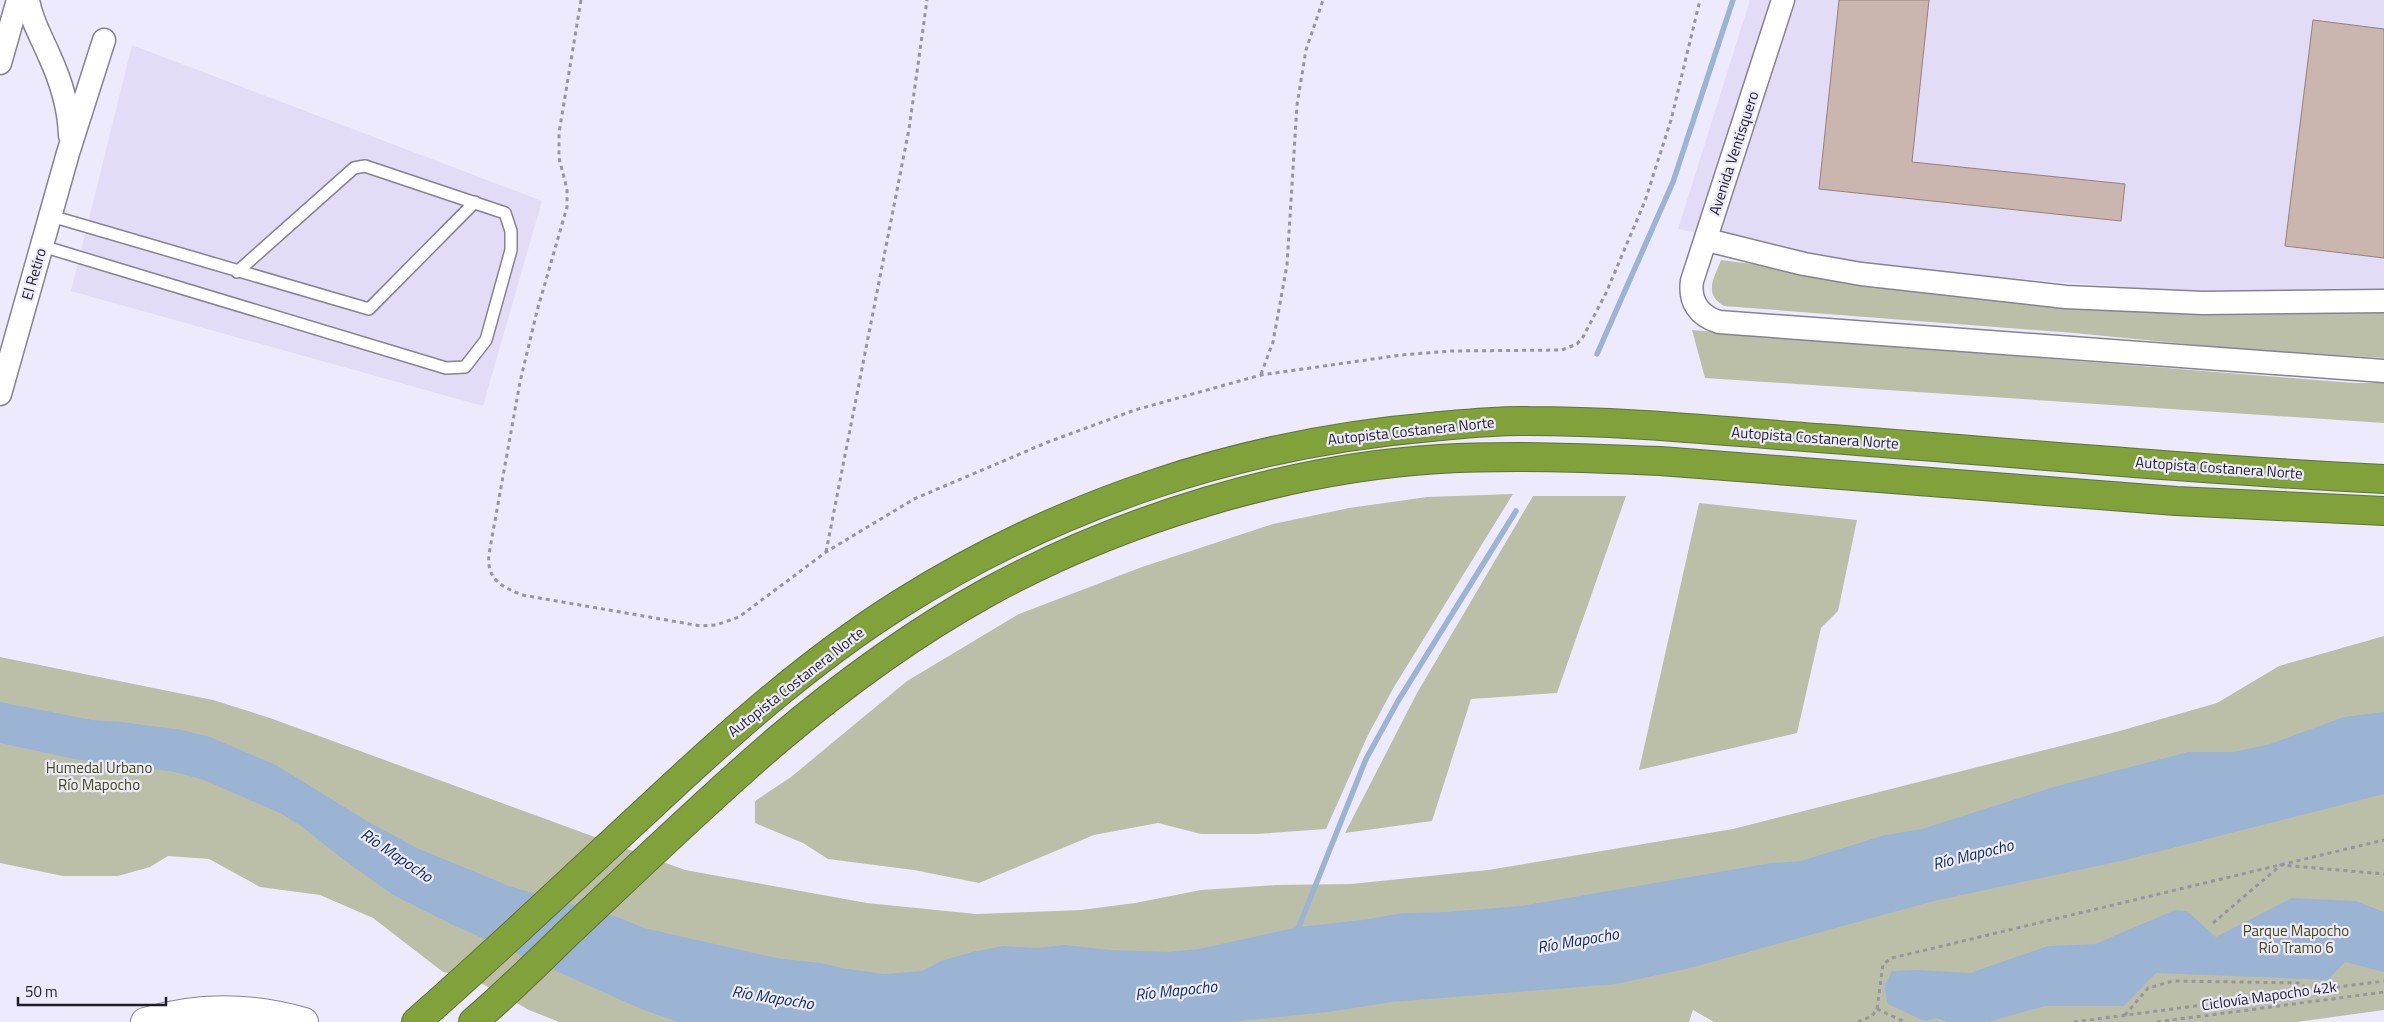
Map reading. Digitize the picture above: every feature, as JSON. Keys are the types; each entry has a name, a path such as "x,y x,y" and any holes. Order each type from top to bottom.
{"highway":[{"name":"Autopista Costanera Norte","path":"416,1022 740,725 812,665 898,605 944,577 1020,538 1110,500 1190,471 1286,446 1383,430 1523,420 1592,422 2384,479"},
{"name":"Autopista Costanera Norte","path":"480,1016 687,820 775,742 854,679 906,642 989,591 1065,554 1152,520 1240,493 1328,473 1438,459 1598,458 1660,461 2176,502 2384,511"}],"street":[{"path":"0,64 18,0"},
{"name":"El Retiro","path":"28,0 34,25 61,82 65,96 69,123 68,153"},
{"name":"Avenida Ventisquero","path":"1783,0 1692,282 1692,297 1695,306 1709,319 1719,322 2384,371"},
{"name":"El Retiro","path":"0,392 68,153 104,40"},
{"path":"1707,240 1804,264 1861,274 2066,297 2203,303 2384,301"},
{"path":"145,1022 181,1013 210,1009 267,1014 304,1022"}],"lane":[{"path":"42,246 446,368 465,367 486,340 511,250 512,231 505,213 365,166 354,168 237,272"},
{"path":"51,216 237,272 369,309 475,202"}],"path":[{"path":"581,0 559,133 559,158 567,189 567,207 537,311 520,382 488,562 492,576 502,586 522,595 687,625 716,625 744,614 826,552 914,499 1048,442 1143,408 1261,375 1401,355 1451,351 1562,350 1577,344 1606,293 1645,201 1671,120 1700,0"},
{"path":"826,552 909,129 927,0"},
{"path":"1261,375 1275,333 1287,265 1296,105 1306,50 1323,0"},
{"path":"1858,1022 1872,1016 1877,1009 1883,964 1892,958 2384,840"},
{"path":"2213,923 2281,865 2384,874"},
{"path":"2125,1015 2148,988 2173,981 2300,983 2309,991"},
{"path":"2074,1022 2384,981"},
{"name":"Ciclovía Mapocho 42k","path":"2157,1022 2384,992"},
{"path":"1877,1009 1905,1022"}],"shaded area":[{"path":"1750,0 2384,0 2384,290 2217,294 1945,273 1809,256 1678,229"},
{"path":"132,45 542,201 483,406 71,291"}],"green space":[{"path":"1721,260 2034,300 2384,305 2384,358 2227,348 2074,333 1724,306 1714,296 1712,291 1713,279"},
{"path":"1692,330 2354,383 2384,383 2384,423 1705,378"},
{"path":"1513,494 1394,687 1368,735 1326,829 1257,834 1201,834 1158,823 1094,835 979,883 914,870 828,859 803,843 755,823 755,801 791,777 907,681 1019,614 1142,567 1273,524 1349,508 1427,497"},
{"path":"1533,496 1626,496 1557,693 1471,699 1432,821 1345,833 1417,693"},
{"path":"1699,503 1857,520 1838,611 1821,628 1797,733 1639,770"},
{"name":"Humedal Urbano Río Mapocho","path":"2384,636 2384,1010 2297,1022 1714,1022 1693,1010 1689,1022 559,1022 529,1010 470,977 443,972 373,918 320,895 260,887 209,859 168,856 150,867 118,876 63,876 0,863 0,657 213,700 270,718 685,870 867,903 976,914 1081,910 1135,903 1201,890 1276,885 1351,884 1488,870 1733,829 2116,732 2217,703 2279,666"}],"water":[{"name":"Río Mapocho","path":"0,702 92,720 182,730 210,737 276,765 367,821 417,848 509,886 620,918 644,928 776,958 821,963 884,974 922,971 941,961 1003,946 1036,948 1065,945 1111,950 1168,952 1199,949 1298,927 1363,920 1403,913 1446,912 1521,906 1771,863 1801,861 1885,835 1922,829 2057,786 2188,752 2234,752 2270,744 2344,717 2384,712 2384,794 2125,860 1934,901 1690,968 1616,984 1392,1002 1328,1012 1231,1022 678,1022 641,1009 451,924 393,895 301,826 282,814 204,780 175,772 74,759 0,743"},
{"path":"2292,898 2356,901 2384,912 2384,972 2345,962 2328,980 2156,973 2124,1006 2045,1006 1988,1022 1947,1022 1937,1018 1924,1021 1888,1004 1884,988 1892,971 1919,970 1970,973 2048,946 2095,944 2175,910 2187,911 2216,937"}],"building":[{"path":"1839,0 1929,0 1912,162 2125,184 2121,221 1819,189"},
{"path":"2313,20 2384,29 2384,258 2285,246"}],"waterway":[{"path":"1597,354 1673,182 1733,0"},
{"path":"1296,934 1366,759 1398,701 1516,511"}],"park label":[{"name":"Parque Mapocho Río Tramo 6","path":"2296,940"}]}
